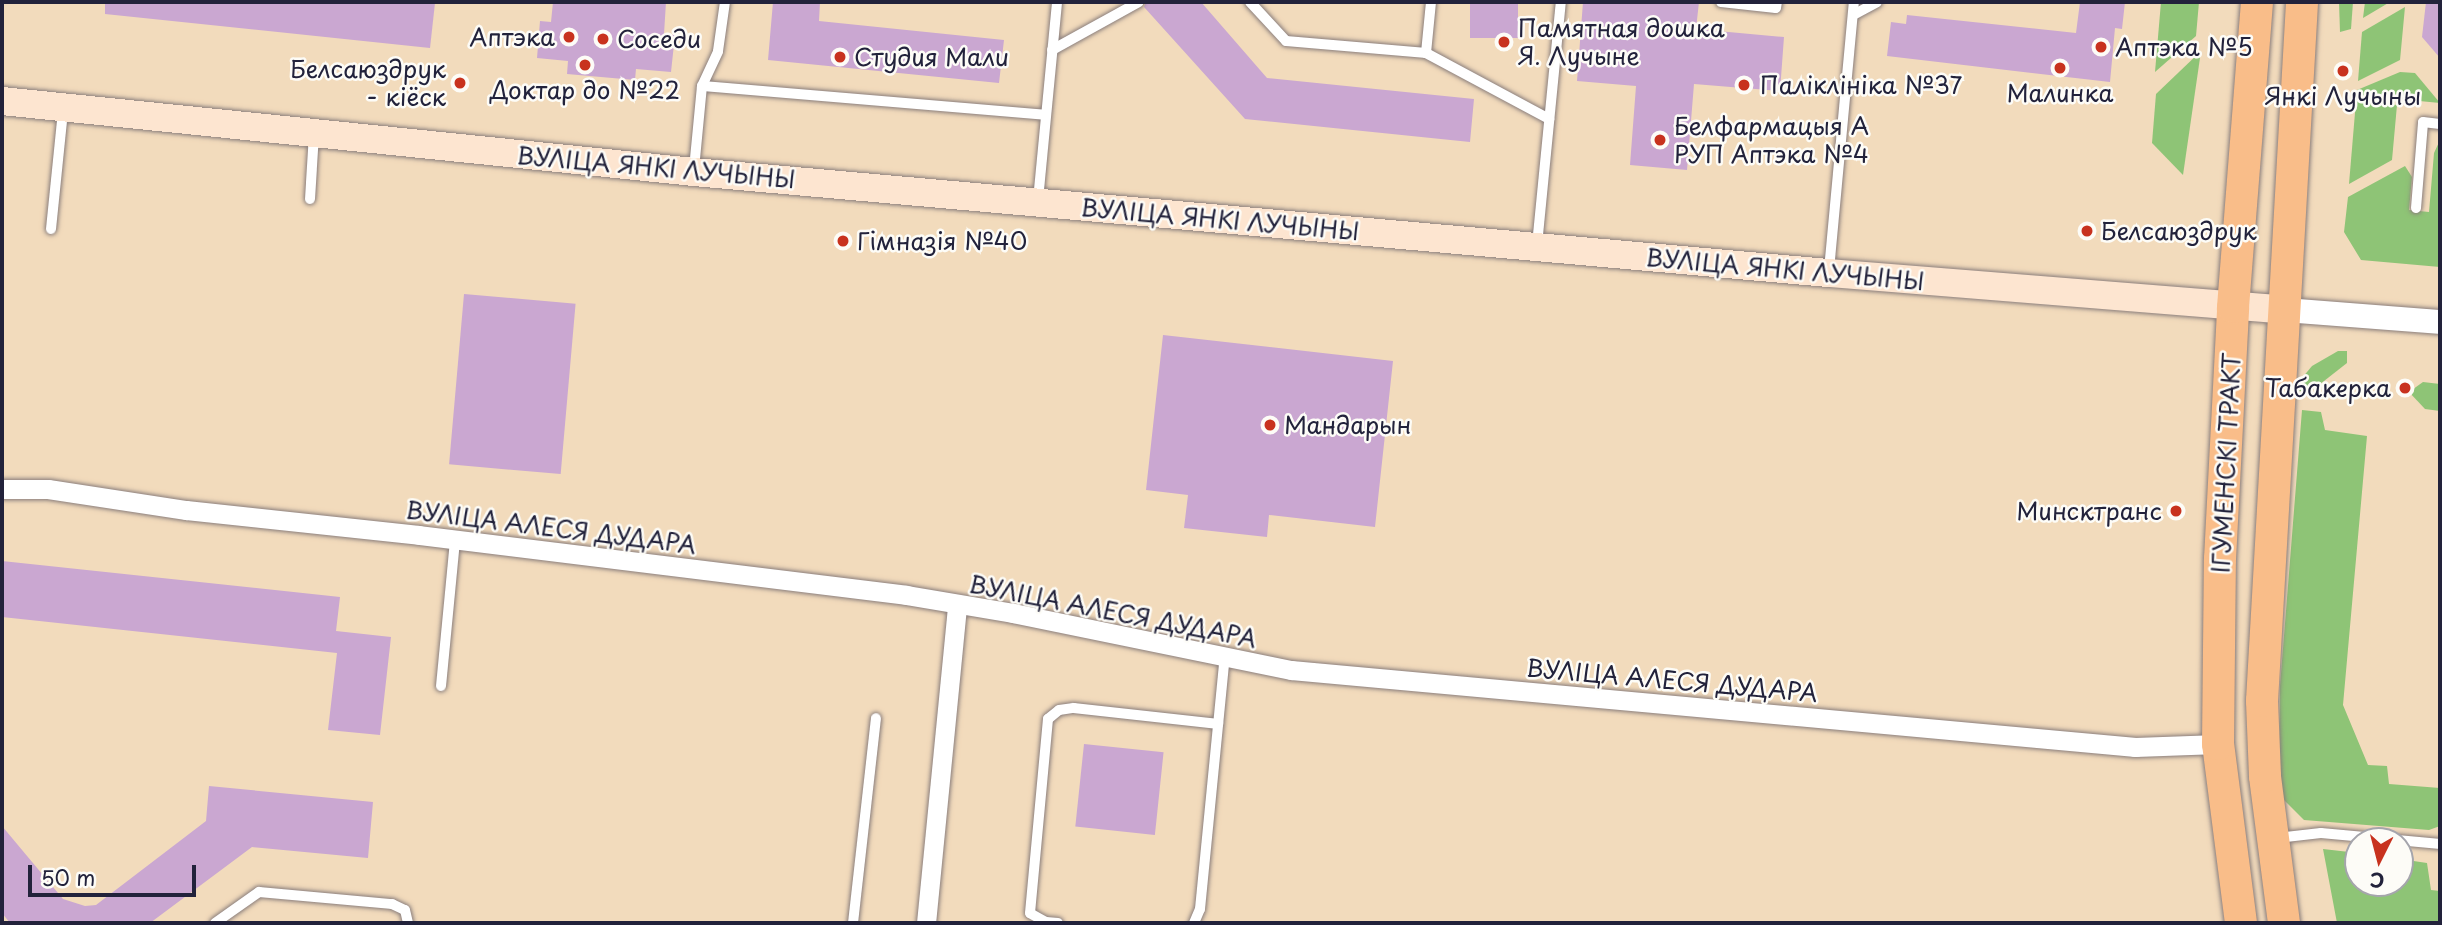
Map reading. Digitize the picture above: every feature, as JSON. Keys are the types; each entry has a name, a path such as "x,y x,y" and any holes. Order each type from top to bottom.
{"main road":[{"name":"ІГУМЕНСКІ ТРАКТ","path":"2241,923 2218,744 2220,559 2233,307 2257,2"},
{"name":"ІГУМЕНСКІ ТРАКТ","path":"2284,923 2264,776 2262,701 2302,2"},
{"name":"ВУЛІЦА ЯНКІ ЛУЧЫНЫ","path":"2,101 694,172 1829,274 2284,310"}],"street":[{"name":"ВУЛІЦА ЯНКІ ЛУЧЫНЫ","path":"2284,310 2440,322"},
{"name":"ВУЛІЦА АЛЕСЯ ДУДАРА","path":"2,489 48,489 186,510 906,595 957,606 1013,613 1291,670 2093,744 2135,747 2218,744"},
{"path":"926,923 957,606"}],"lane":[{"path":"694,172 702,86 718,51 725,2"},
{"path":"1038,203 1057,2"},
{"path":"1052,50 1139,2"},
{"path":"1250,2 1286,41 1426,53 1549,119"},
{"path":"1426,53 1430,2"},
{"path":"1536,247 1561,2"},
{"path":"1721,2 1776,8 1777,2"},
{"path":"1829,274 1854,2"},
{"path":"1853,15 1877,2"},
{"path":"702,86 1046,115"},
{"path":"51,229 63,107"},
{"path":"2416,208 2423,122 2440,124"},
{"path":"310,200 314,134"},
{"path":"441,686 455,540"},
{"path":"1194,923 1200,909 1225,656"},
{"path":"1058,923 1046,922 1030,913 1048,719 1059,710 1074,708 1217,724"},
{"path":"853,923 876,718"},
{"path":"2272,838 2321,833 2440,844"},
{"path":"215,923 259,892 392,904 405,909 408,923"}],"green space":[{"path":"2161,2 2199,2 2196,36 2155,72"},
{"path":"2339,2 2353,2 2351,29 2340,32"},
{"path":"2365,2 2390,2 2363,18"},
{"path":"2405,7 2400,60 2358,81 2362,32"},
{"path":"2201,51 2183,175 2152,143 2156,94"},
{"path":"2400,72 2415,73 2440,103 2357,95 2357,90"},
{"path":"2356,101 2397,105 2392,160 2349,184"},
{"path":"2440,140 2440,267 2361,260 2344,232 2348,197 2405,166 2412,177 2409,210 2429,212 2434,153"},
{"path":"2338,351 2347,351 2347,363 2310,392 2299,391 2302,378 2312,366"},
{"path":"2423,382 2440,384 2440,411 2425,409 2409,392"},
{"path":"2302,410 2321,412 2325,430 2367,436 2343,705 2368,765 2387,766 2389,784 2440,788 2440,826 2429,830 2304,820 2284,800 2279,782 2280,686"},
{"path":"2323,849 2344,851 2344,897 2414,897 2414,861 2427,863 2431,890 2440,891 2440,923 2337,923"}],"building":[{"path":"105,2 435,3 430,48 105,14"},
{"path":"553,2 666,2 664,34 675,35 671,72 636,69 635,80 567,74 568,61 537,58 540,21 551,22"},
{"path":"773,2 820,2 819,21 1004,40 999,83 768,60"},
{"path":"1146,2 1201,2 1267,78 1474,99 1470,142 1245,119 1144,7"},
{"path":"1470,2 1518,2 1518,38 1470,38"},
{"name":"Паліклініка №37","path":"1583,2 1699,2 1696,29 1784,37 1780,91 1694,84 1687,170 1630,165 1636,86 1577,81"},
{"path":"2080,2 2125,2 2122,29 2115,28 2110,82 1887,56 1891,22 1906,24 1907,15 2076,33"},
{"path":"2426,2 2440,2 2440,58 2422,37"},
{"path":"464,294 576,304 561,474 449,464"},
{"name":"Мандарын","path":"1163,335 1393,361 1375,527 1269,515 1267,537 1184,528 1188,495 1146,490"},
{"path":"2,561 340,597 336,631 391,637 380,735 328,730 337,653 2,617"},
{"path":"1084,744 1164,752 1155,835 1075,827"},
{"path":"209,786 373,802 368,858 252,847 150,923 10,923 2,913 2,826 63,899 85,906 96,905 206,821"}],"place":[{"name":"Аптэка","path":"569,37"},
{"name":"Соседи","path":"603,39"},
{"name":"Памятная дошка Я. Лучыне","path":"1504,42"},
{"name":"Аптэка №5","path":"2101,47"},
{"name":"Студия Мали","path":"840,57"},
{"name":"Доктар до №22","path":"585,65"},
{"name":"Малинка","path":"2060,68"},
{"name":"Янкі Лучыны","path":"2343,71"},
{"name":"Белсаюздрук - кіёск","path":"460,83"},
{"name":"Паліклініка №37","path":"1744,85"},
{"name":"Белфармацыя А РУП Аптэка №4","path":"1660,140"},
{"name":"Белсаюздрук","path":"2087,231"},
{"name":"Гімназія №40","path":"843,241"},
{"name":"Табакерка","path":"2405,388"},
{"name":"Мандарын","path":"1270,425"},
{"name":"Минсктранс","path":"2176,511"}]}
